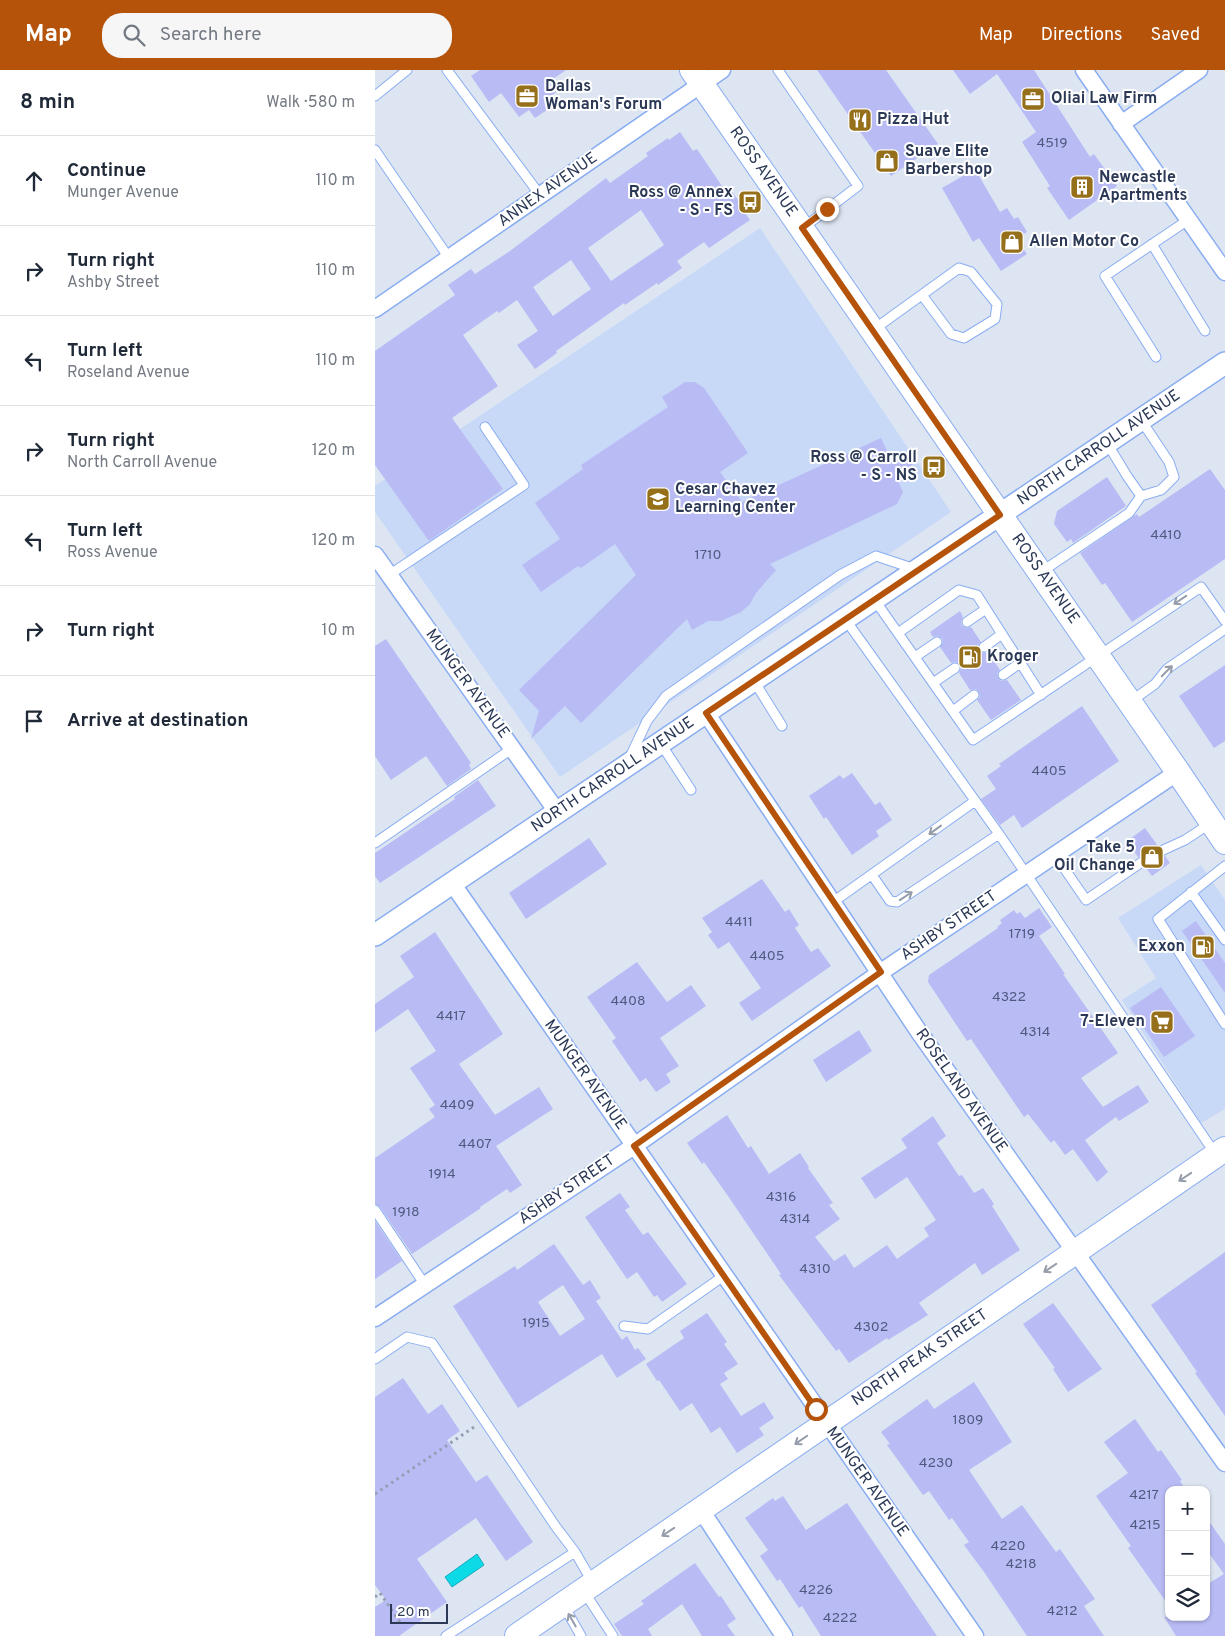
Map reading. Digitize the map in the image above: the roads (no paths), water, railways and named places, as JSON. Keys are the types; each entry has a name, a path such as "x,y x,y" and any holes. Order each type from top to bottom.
{"main road":[{"name":"ROSS AVENUE","path":"697,77 1225,842"},
{"name":"NORTH PEAK STREET","path":"517,1636 1220,1152"}],"street":[{"name":"ANNEX AVENUE","path":"375,309 540,195 697,77 722,70"},
{"path":"1084,70 1225,272"},
{"path":"1121,124 1199,70"},
{"name":"NORTH CARROLL AVENUE","path":"375,935 1225,363"},
{"name":"MUNGER AVENUE","path":"375,555 558,812"},
{"name":"ROSELAND AVENUE","path":"706,713 925,1040 1225,1464"},
{"name":"ASHBY STREET","path":"375,1318 634,1146 881,972 1178,772"},
{"name":"MUNGER AVENUE","path":"452,883 975,1636"},
{"path":"701,1510 785,1636"}],"lane":[{"path":"375,96 407,70"},
{"path":"447,70 540,195"},
{"path":"779,70 858,186 802,228"},
{"path":"375,150 449,258"},
{"path":"1155,357 1105,276 1188,220"},
{"path":"1152,244 1205,330"},
{"path":"873,330 959,268 971,272 997,304 995,319 965,338 951,334 922,295"},
{"path":"1040,572 1129,513 1141,496 1161,490 1175,477 1169,462 1141,420"},
{"path":"389,575 524,485 485,427"},
{"path":"1107,443 1141,496"},
{"path":"625,767 647,722 666,696 840,575 876,556 917,570"},
{"path":"874,599 973,740 1201,587 1225,621"},
{"path":"898,633 959,590 977,595 1041,695"},
{"path":"967,622 986,609"},
{"path":"845,619 999,834 1220,1152"},
{"path":"1130,702 1155,684 1167,669 1225,629"},
{"path":"984,647 1002,634"},
{"path":"915,657 937,642"},
{"path":"1003,675 1020,663"},
{"path":"933,683 955,668"},
{"path":"754,681 782,726"},
{"path":"953,711 974,696"},
{"path":"661,744 691,790"},
{"path":"375,843 513,748"},
{"path":"833,902 975,801"},
{"path":"1161,851 1185,840 1212,823"},
{"path":"872,876 890,900 897,902 999,834"},
{"path":"1055,854 1086,900 1142,862"},
{"path":"1225,866 1158,919 1225,1024"},
{"path":"1191,892 1225,940"},
{"path":"375,1210 425,1285"},
{"path":"624,1326 648,1328 725,1275"},
{"path":"375,1359 407,1337 432,1344 575,1552 588,1586 613,1636"},
{"path":"446,1636 575,1552"},
{"path":"563,1604 581,1636"}],"water":[{"path":"477,1554 484,1565 452,1587 445,1577"}],"place":[{"name":"Dallas Woman's Forum","path":"527,96"},
{"name":"Oliai Law Firm","path":"1033,99"},
{"name":"Pizza Hut","path":"860,120"},
{"name":"Suave Elite Barbershop","path":"887,161"},
{"name":"Newcastle Apartments","path":"1082,187"},
{"name":"Ross @ Annex - S - FS","path":"750,202"},
{"name":"Allen Motor Co","path":"1012,242"},
{"name":"Ross @ Carroll - S - NS","path":"934,467"},
{"name":"Cesar Chavez Learning Center","path":"658,499"},
{"name":"Kroger","path":"970,657"},
{"name":"Take 5 Oil Change","path":"1152,857"},
{"name":"Exxon","path":"1203,947"},
{"name":"7-Eleven","path":"1162,1022"}]}
